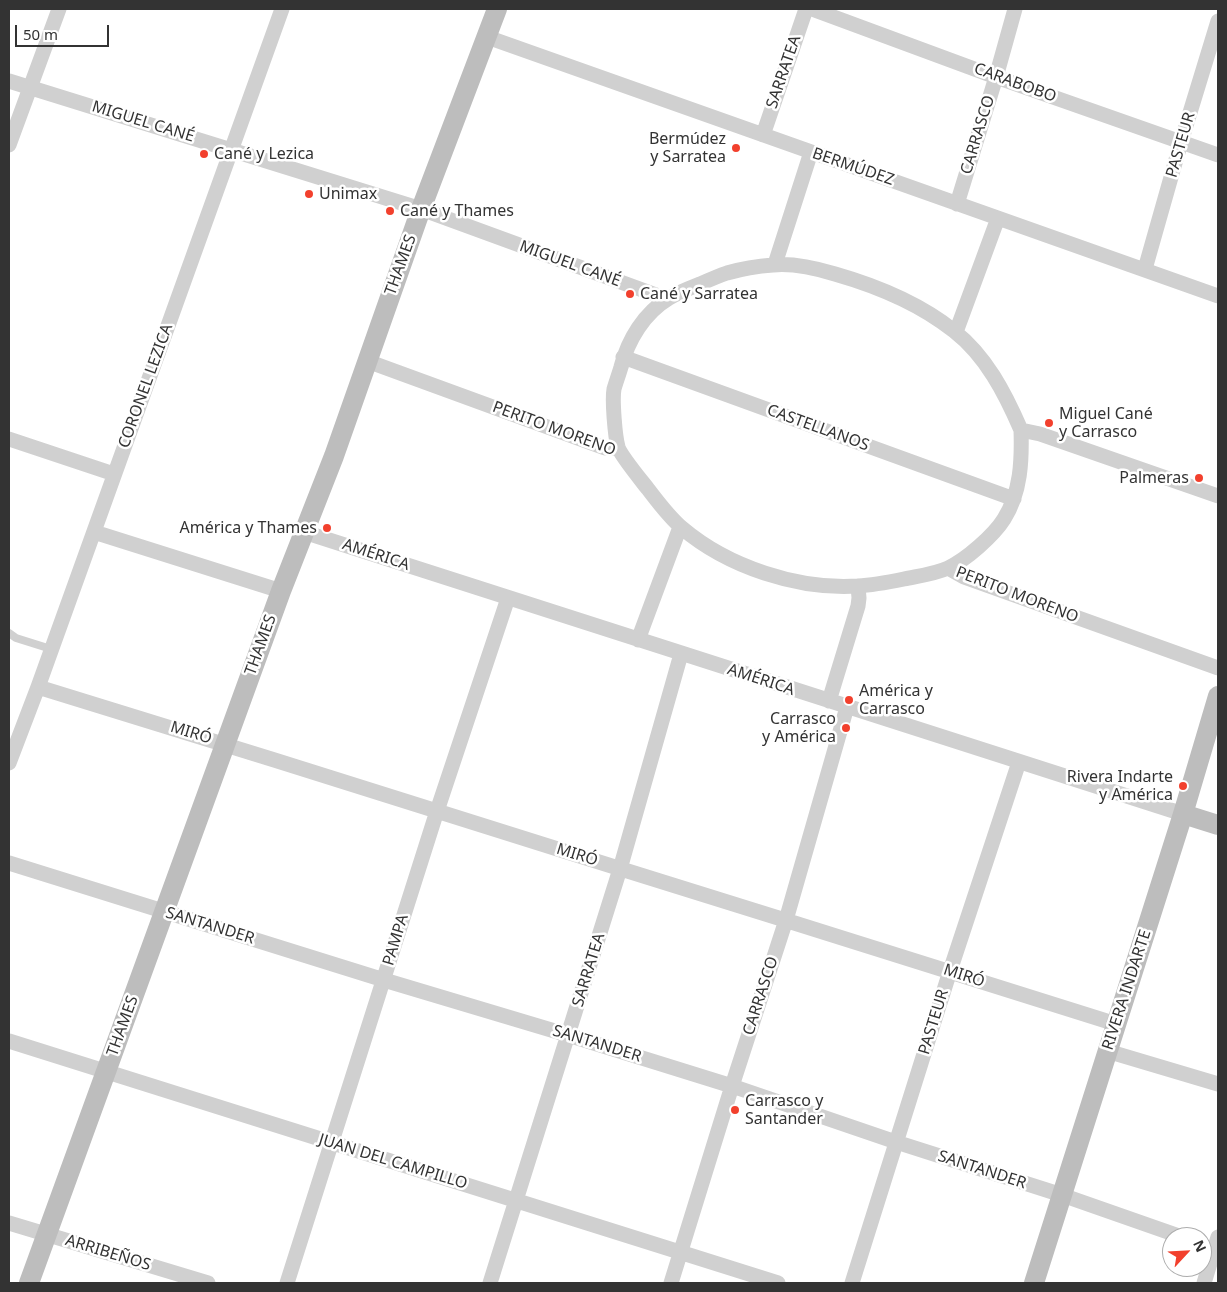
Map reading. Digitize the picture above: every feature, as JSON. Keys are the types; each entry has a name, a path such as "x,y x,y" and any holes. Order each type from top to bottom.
{"street":[{"path":"9,145 59,9"},
{"name":"CORONEL LEZICA","path":"9,763 52,649 282,9"},
{"name":"THAMES","path":"28,1283 281,591 334,456 421,209 497,9"},
{"name":"SARRATEA","path":"763,135 806,9"},
{"name":"CARABOBO","path":"812,9 996,77 1218,155"},
{"name":"CARRASCO","path":"956,204 996,77 1015,9"},
{"name":"PASTEUR","path":"1145,269 1218,21"},
{"name":"BERMÚDEZ","path":"487,37 1218,296"},
{"name":"MIGUEL CANÉ","path":"9,81 421,209 667,299"},
{"path":"775,264 811,152"},
{"path":"956,332 998,218"},
{"path":"618,448 614,391 623,357 636,331 650,313 667,299 727,273 775,264 819,269 862,282 887,292 932,315 956,332 989,369 1004,393 1021,430 1020,469 1014,500 1006,517 998,529 960,561 948,568"},
{"name":"CASTELLANOS","path":"623,357 1014,500"},
{"name":"PERITO MORENO","path":"368,361 605,448 618,448 659,504 680,527 723,556 750,568 778,577 812,584 858,586 912,578 948,568 964,577 1218,668"},
{"path":"1021,430 1040,434 1218,496"},
{"path":"9,439 114,474"},
{"path":"638,640 680,527"},
{"path":"94,532 281,591"},
{"name":"AMÉRICA","path":"304,532 1218,825"},
{"path":"829,701 858,606 858,586"},
{"name":"PAMPA","path":"287,1283 436,811 508,598"},
{"name":"SARRATEA","path":"490,1283 620,869 681,654"},
{"name":"MIRÓ","path":"38,687 226,744 1116,1024"},
{"name":"RIVERA INDARTE","path":"1034,1283 1183,814 1218,696"},
{"name":"CARRASCO","path":"671,1283 786,920 847,707"},
{"name":"PASTEUR","path":"852,1283 950,971 1019,762"},
{"name":"SANTANDER","path":"9,863 732,1086 1162,1230"},
{"name":"JUAN DEL CAMPILLO","path":"9,1041 778,1283"},
{"path":"1107,1051 1218,1084"},
{"name":"ARRIBEÑOS","path":"9,1223 208,1283"},
{"path":"1204,1283 1213,1245"}],"lane":[{"path":"9,633 16,638 52,649"}],"place":[{"name":"Bermúdez y Sarratea","path":"736,148"},
{"name":"Cané y Lezica","path":"204,154"},
{"name":"Unimax","path":"309,194"},
{"name":"Cané y Thames","path":"390,211"},
{"name":"Cané y Sarratea","path":"630,294"},
{"name":"Miguel Cané y Carrasco","path":"1049,423"},
{"name":"Palmeras","path":"1199,478"},
{"name":"América y Thames","path":"327,528"},
{"name":"América y Carrasco","path":"849,700"},
{"name":"Carrasco y América","path":"846,728"},
{"name":"Rivera Indarte y América","path":"1183,786"},
{"name":"Carrasco y Santander","path":"735,1110"}]}
